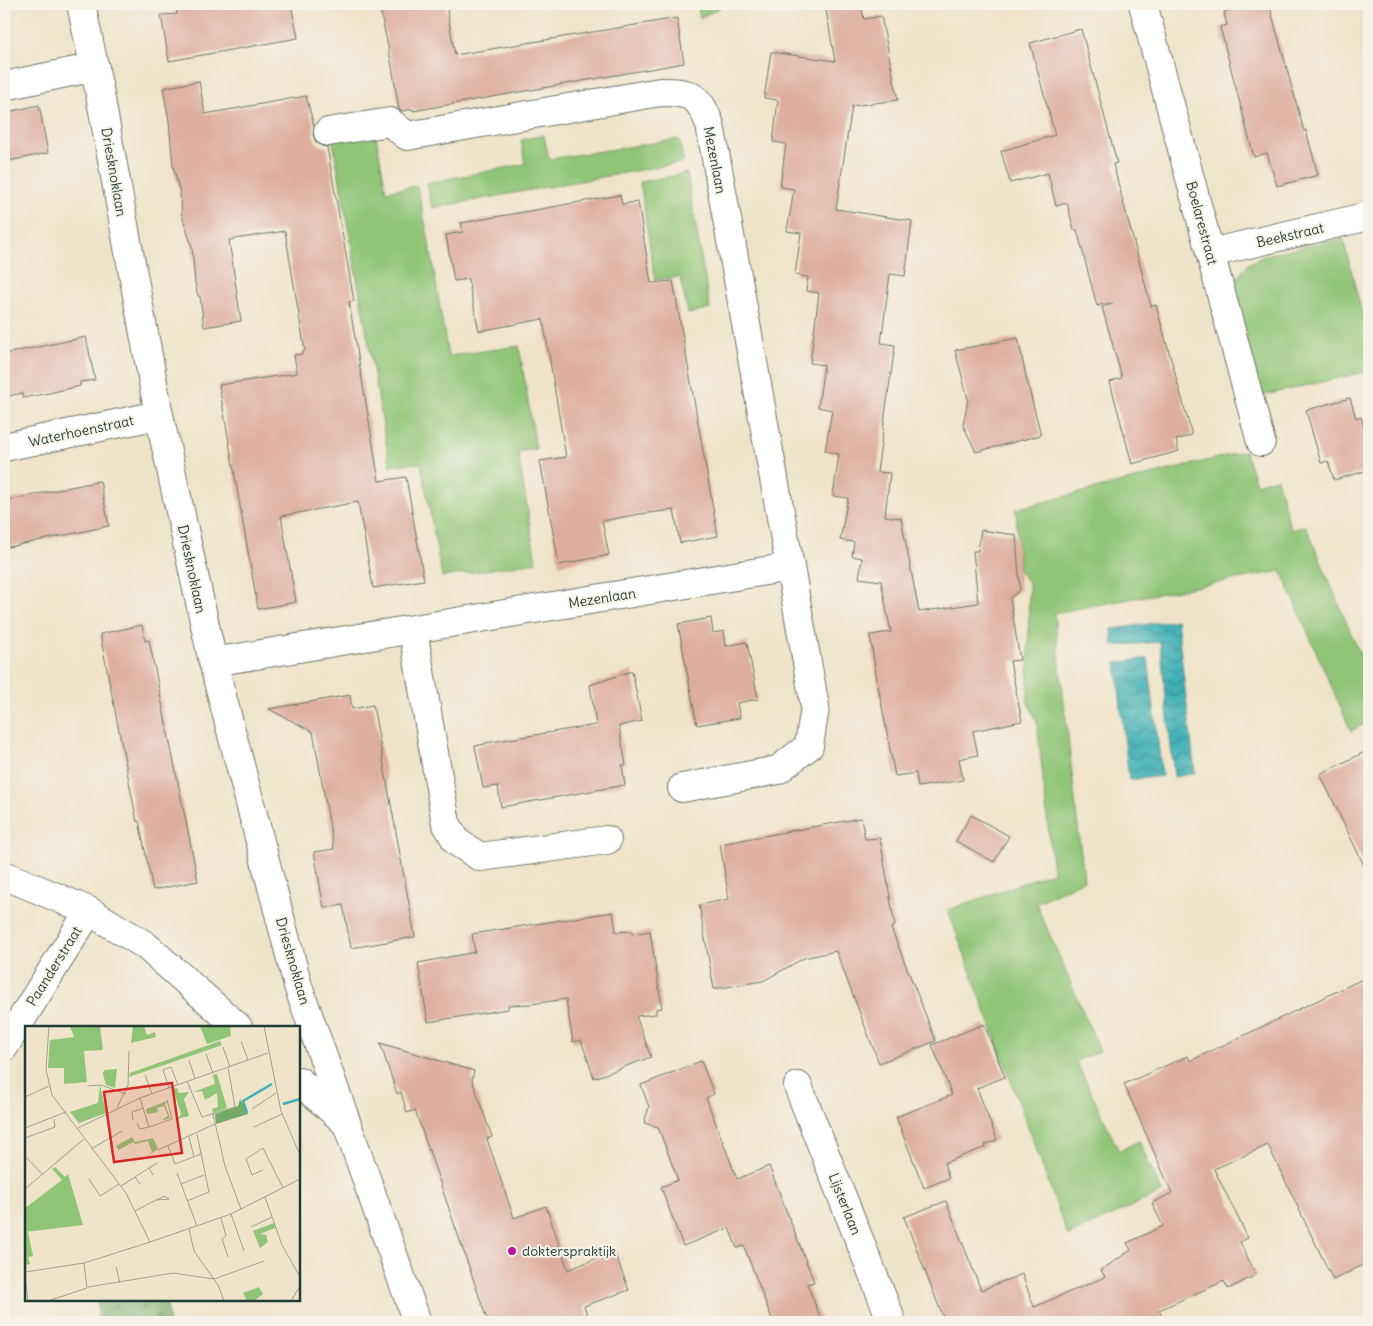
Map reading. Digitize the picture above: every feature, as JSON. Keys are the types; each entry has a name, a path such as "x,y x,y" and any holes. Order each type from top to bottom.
{"street":[{"name":"Driesknoklaan","path":"82,4 159,415 213,662 298,986 418,1322"},
{"name":"Boelarestraat","path":"1143,4 1261,442"},
{"path":"4,86 95,67"},
{"name":"Mezenlaan","path":"328,132 390,122 407,136 660,92 679,92 695,98 704,109 710,125 815,708 808,746 778,770 682,788"},
{"name":"Beekstraat","path":"1210,253 1369,216"},
{"name":"Waterhoenstraat","path":"4,447 159,415"},
{"name":"Mezenlaan","path":"213,662 790,567"},
{"path":"413,630 446,822 457,842 480,857 607,840"},
{"path":"4,875 89,911 145,944 237,1026"},
{"name":"Paanderstraat","path":"4,1047 89,911"},
{"name":"Driesknoklaan","path":"300,1082 347,1124"},
{"name":"Lijsterlaan","path":"798,1086 892,1322"}],"green space":[{"path":"697,4 720,4 721,7 700,18"},
{"path":"375,131 386,191 417,186 429,241 448,356 519,346 536,449 518,452 536,562 442,577 421,463 390,465 332,136"},
{"path":"544,135 549,159 679,139 684,162 432,208 427,183 525,164 521,140"},
{"path":"687,173 710,309 688,314 680,277 655,280 640,182"},
{"path":"1343,238 1369,341 1369,371 1261,396 1234,282 1248,264 1266,255"},
{"path":"1245,451 1256,484 1277,478 1291,530 1306,526 1369,676 1369,722 1351,731 1281,571 1054,613 1084,880 1036,903 1100,1051 1076,1061 1119,1151 1139,1141 1162,1192 1068,1236 948,910 1053,872 1037,722 1028,702 1029,583 1019,572 1016,509"},
{"path":"97,1301 166,1301 169,1322 98,1322"}],"water":[{"path":"1177,620 1195,773 1174,777 1160,642 1113,646 1112,629"},
{"path":"1148,658 1162,776 1129,780 1116,663"}],"building":[{"path":"175,4 291,4 298,38 169,61 161,15 177,14"},
{"path":"379,4 446,4 455,55 677,18 684,63 413,111 413,109 402,111 399,110"},
{"path":"825,4 861,4 864,19 881,16 898,100 852,106 836,209 912,221 905,276 890,274 881,343 895,345 877,472 890,473 885,516 901,518 919,612 978,603 973,551 978,551 981,530 1016,535 1020,590 1010,598 1020,660 1010,661 1022,721 973,731 978,755 959,759 963,780 918,787 916,773 895,776 877,680 870,635 891,632 881,581 859,578 862,558 852,556 854,542 840,540 848,498 833,496 839,454 825,451 832,410 818,407 824,365 810,363 819,293 806,291 808,277 795,275 801,233 787,231 794,189 780,187 786,144 773,142 778,100 764,98 771,52 835,61"},
{"path":"1255,4 1269,4 1318,175 1277,186 1267,153 1254,157 1220,27 1227,25 1224,12"},
{"path":"1081,29 1117,163 1113,164 1151,306 1156,305 1192,435 1176,440 1179,451 1132,464 1110,382 1122,378 1102,307 1113,304 1107,303 1097,306 1077,230 1074,230 1067,203 1056,206 1048,173 1010,183 1001,151 1055,135 1030,43"},
{"path":"199,81 205,114 306,96 314,126 313,135 316,142 327,147 354,301 349,302 379,481 406,477 424,580 373,588 358,502 281,516 296,602 258,609 219,385 297,373 294,355 302,354 305,351 285,231 229,240 241,321 204,327 200,296 198,296 195,283 192,247 182,215 180,193 173,166 169,121 163,88"},
{"path":"39,105 48,153 4,162 4,113"},
{"path":"620,195 622,204 638,202 651,283 673,281 718,536 680,543 674,510 640,514 602,521 609,555 559,565 540,461 566,457 543,319 479,331 468,279 454,281 446,235 463,232 461,223"},
{"path":"86,337 95,380 80,382 80,386 23,398 22,393 4,397 4,354"},
{"path":"1018,338 1041,435 976,452 963,425 968,399 955,350"},
{"path":"1350,398 1356,418 1361,417 1369,446 1369,470 1334,480 1328,461 1321,463 1306,410"},
{"path":"100,481 109,526 4,548 4,501"},
{"path":"711,618 713,633 724,631 726,646 747,642 758,699 737,703 740,718 697,725 678,624"},
{"path":"142,625 145,641 149,640 198,881 153,890 139,821 137,822 100,634"},
{"path":"632,671 642,721 619,726 626,765 622,765 625,785 501,807 498,786 483,788 475,746 596,725 590,685"},
{"path":"350,695 352,709 373,705 415,937 351,948 343,905 324,908 314,852 334,849 313,732 269,709"},
{"path":"1369,750 1369,876 1320,774"},
{"path":"971,815 1009,836 994,862 956,841"},
{"path":"861,818 865,839 880,838 895,926 891,928 936,1041 879,1063 836,951 804,958 763,981 714,989 699,905 729,899 720,844"},
{"path":"613,912 616,932 632,931 632,934 650,931 662,1008 656,1009 656,1014 636,1016 651,1057 594,1078 581,1040 573,1042 566,999 508,1005 508,1009 428,1022 418,963 475,952 472,934"},
{"path":"1369,976 1369,1262 1333,1280 1268,1145 1214,1169 1248,1238 1240,1242 1256,1275 1228,1289 1224,1281 1159,1310 1164,1322 945,1322 904,1217 946,1201 981,1290 1022,1274 1034,1307 1105,1277 1101,1270 1131,1250 1127,1243 1163,1226 1152,1203 1172,1193 1124,1084 1188,1056 1190,1061"},
{"path":"984,1024 1005,1077 977,1088 997,1140 985,1145 986,1147 944,1163 949,1178 924,1188 896,1117 952,1095 932,1045"},
{"path":"380,1043 474,1071 472,1080 492,1137 487,1139 514,1218 546,1206 568,1270 614,1251 629,1290 584,1306 590,1322 488,1322 415,1110 407,1113 401,1092 397,1094"},
{"path":"701,1061 714,1094 706,1098 737,1179 769,1166 814,1282 807,1284 822,1322 773,1322 744,1246 737,1248 729,1228 683,1246 661,1187 678,1180 658,1127 644,1123 649,1107 641,1085"}],"place":[{"name":"dokterspraktijk","path":"512,1251"}]}
